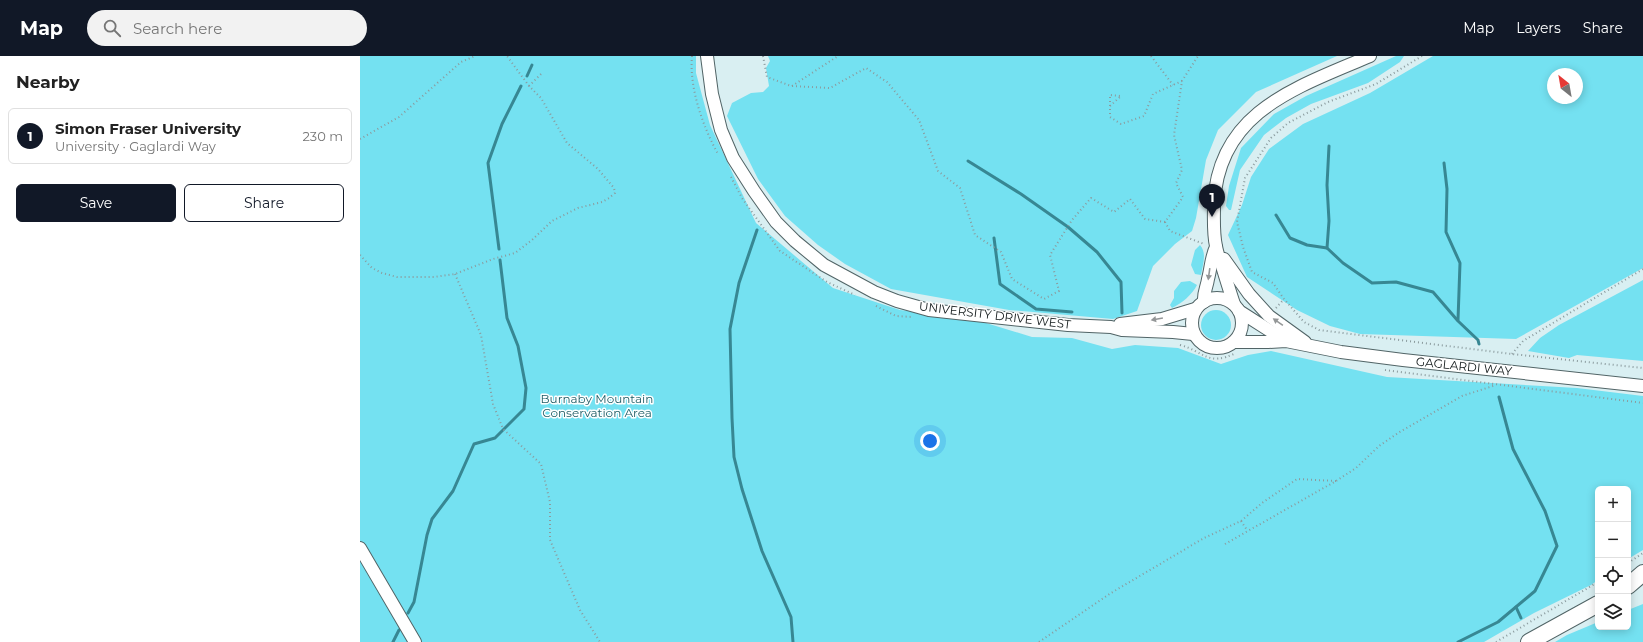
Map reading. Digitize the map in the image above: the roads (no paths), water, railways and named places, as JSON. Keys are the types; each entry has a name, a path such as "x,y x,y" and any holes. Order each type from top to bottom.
{"main road":[{"path":"1631,583 1643,573"},
{"path":"1631,588 1643,583"},
{"path":"1529,642 1595,606"}],"street":[{"name":"UNIVERSITY DRIVE WEST","path":"707,56 712,94 721,130 734,158 754,191 776,222 824,265 874,292 897,301 929,310 1068,325 1111,327 1122,330 1193,334"},
{"path":"1210,245 1242,319 1242,327 1235,347 1211,348 1204,346 1193,334 1190,321 1204,294 1208,281 1212,257 1210,245 1214,220 1215,190 1218,174 1228,150 1241,128 1251,118 1274,101 1298,88 1370,56"},
{"path":"1210,245 1249,294 1269,316 1310,346"},
{"path":"1199,305 1219,298 1227,300 1237,307"},
{"name":"UNIVERSITY DRIVE WEST","path":"1111,327 1123,323 1162,319 1199,305"},
{"name":"GAGLARDI WAY","path":"1237,307 1286,341"},
{"name":"GAGLARDI WAY","path":"1235,347 1286,341 1341,352 1403,360 1643,386"},
{"path":"360,548 415,642"}],"waterway":[{"path":"527,76 532,65"},
{"path":"499,249 488,163 502,124 521,86"},
{"path":"1327,248 1329,221 1327,185 1329,146"},
{"path":"968,161 1021,194 1068,227 1097,252 1121,282 1122,313"},
{"path":"1444,163 1447,189 1446,232 1460,263 1458,320"},
{"path":"1276,215 1290,238 1307,245 1327,248 1343,263 1372,283 1396,282 1433,292 1458,321 1478,340 1479,344"},
{"path":"757,230 739,283 730,329 734,457 742,489 762,551 791,617 793,642"},
{"path":"994,238 1000,284 1036,309 1072,312"},
{"path":"408,613 414,602 427,535 432,519 453,491 474,444 495,438 524,409 526,388 518,346 507,318 500,260"},
{"path":"1458,642 1498,622 1535,591 1557,546 1545,511 1513,449 1499,397"},
{"path":"1516,607 1521,618"},
{"path":"393,642 399,630"}],"place":[{"name":"Simon Fraser University","path":"1212,217"}],"park label":[{"name":"Burnaby Mountain Conservation Area","path":"597,405"}]}
